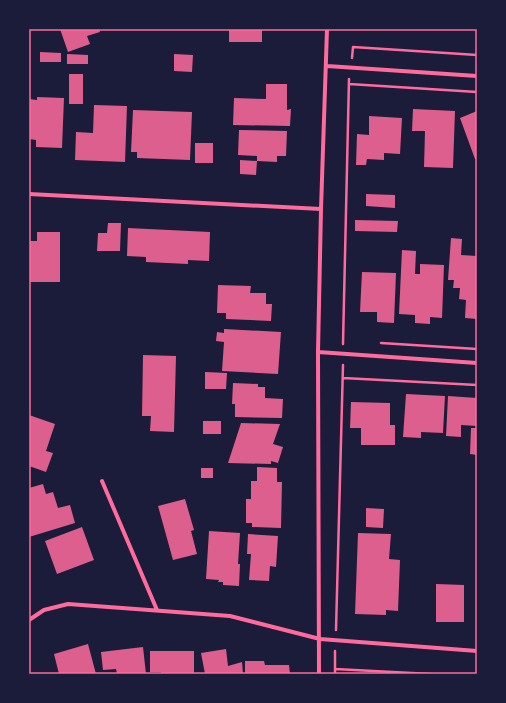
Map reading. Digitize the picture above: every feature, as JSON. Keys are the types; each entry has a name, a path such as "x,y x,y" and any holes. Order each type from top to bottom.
{"street":[{"path":"319,674 318,352 327,29"},
{"path":"327,66 477,76"},
{"path":"29,194 321,209"},
{"path":"318,352 477,363"},
{"path":"102,480 157,610"},
{"path":"29,620 44,610 68,604 157,610 230,616 320,639 335,639 477,652"}],"path":[{"path":"351,342 343,341 349,84 353,47 477,55"},
{"path":"349,84 477,92"},
{"path":"374,343 477,349"},
{"path":"335,674 343,378 477,386"},
{"path":"335,669 431,674"}],"building":[{"path":"60,29 99,29 100,32 87,36 90,44 68,52"},
{"path":"229,29 262,29 262,42 229,42"},
{"path":"40,52 61,53 61,62 40,62"},
{"path":"67,54 88,55 88,64 67,64"},
{"path":"174,54 193,55 192,72 174,71"},
{"path":"69,74 83,74 83,104 69,104"},
{"path":"266,84 287,84 287,110 291,109 290,126 233,125 234,98 266,99"},
{"path":"37,97 64,98 62,148 36,147 36,140 29,139 29,99 37,100"},
{"path":"94,105 127,106 125,162 75,160 76,132 93,133"},
{"path":"413,109 455,111 453,168 424,167 425,131 412,131"},
{"path":"133,110 192,112 190,160 137,158 137,152 131,152"},
{"path":"477,111 477,159 475,159 460,118"},
{"path":"369,116 402,118 400,154 384,153 384,160 367,159 366,165 356,165 357,134 369,135"},
{"path":"239,130 287,131 286,156 277,156 277,162 257,161 257,156 238,155"},
{"path":"195,143 213,143 213,163 195,163"},
{"path":"240,160 257,161 256,175 240,174"},
{"path":"366,194 395,195 395,208 366,206"},
{"path":"355,220 398,221 397,232 355,231"},
{"path":"108,223 121,223 120,251 97,251 98,233 107,233"},
{"path":"128,228 210,232 209,261 188,260 188,264 146,262 146,257 127,256"},
{"path":"37,232 60,232 60,282 29,282 29,241 37,241"},
{"path":"451,238 462,239 461,255 477,256 477,319 465,318 466,300 459,299 460,288 453,288 454,280 448,280"},
{"path":"402,250 416,251 415,274 420,274 420,264 444,265 442,318 430,317 430,324 415,323 415,315 399,314"},
{"path":"362,272 396,273 394,323 377,322 377,312 360,312"},
{"path":"218,285 251,286 250,293 266,293 266,304 272,304 271,321 226,319 226,313 217,313"},
{"path":"224,329 281,332 278,374 222,371 224,342 216,341 217,332 224,333"},
{"path":"143,355 176,356 174,432 150,431 151,416 142,416"},
{"path":"205,372 227,373 226,389 205,389"},
{"path":"233,383 258,384 258,387 265,387 265,398 283,399 282,418 235,417 235,404 232,404"},
{"path":"406,394 445,396 443,433 421,432 421,438 403,437"},
{"path":"448,396 477,398 477,426 461,425 461,437 446,436"},
{"path":"351,402 390,403 390,425 395,425 395,445 361,445 361,428 350,428"},
{"path":"29,415 55,424 46,451 53,453 46,472 29,466"},
{"path":"203,421 221,421 221,434 203,434"},
{"path":"241,423 280,424 273,444 283,447 278,463 271,461 271,464 228,463"},
{"path":"471,428 477,428 477,455 470,454"},
{"path":"257,467 277,468 277,482 282,482 281,528 252,527 252,523 246,523 246,499 251,499 251,481 257,481"},
{"path":"201,468 213,468 213,478 201,478"},
{"path":"43,484 46,494 53,492 58,508 70,505 75,523 29,537 29,488"},
{"path":"185,499 194,530 191,531 197,554 173,560 158,506"},
{"path":"366,508 384,509 383,528 366,527"},
{"path":"82,527 94,560 57,574 45,541"},
{"path":"209,531 240,533 238,564 240,564 239,586 223,585 223,582 218,582 219,580 206,579"},
{"path":"358,533 391,534 389,559 400,560 398,611 386,610 386,615 355,614"},
{"path":"248,534 278,536 276,567 270,566 269,581 249,580 251,554 247,554"},
{"path":"436,584 464,585 464,622 436,622"},
{"path":"88,644 96,674 59,674 54,654"},
{"path":"143,647 146,674 117,674 116,669 103,670 101,652"},
{"path":"226,649 228,666 242,662 243,674 205,674 201,653"},
{"path":"150,651 194,651 194,674 161,674 161,672 150,672"},
{"path":"245,661 264,661 265,665 289,665 290,674 245,674"}]}
